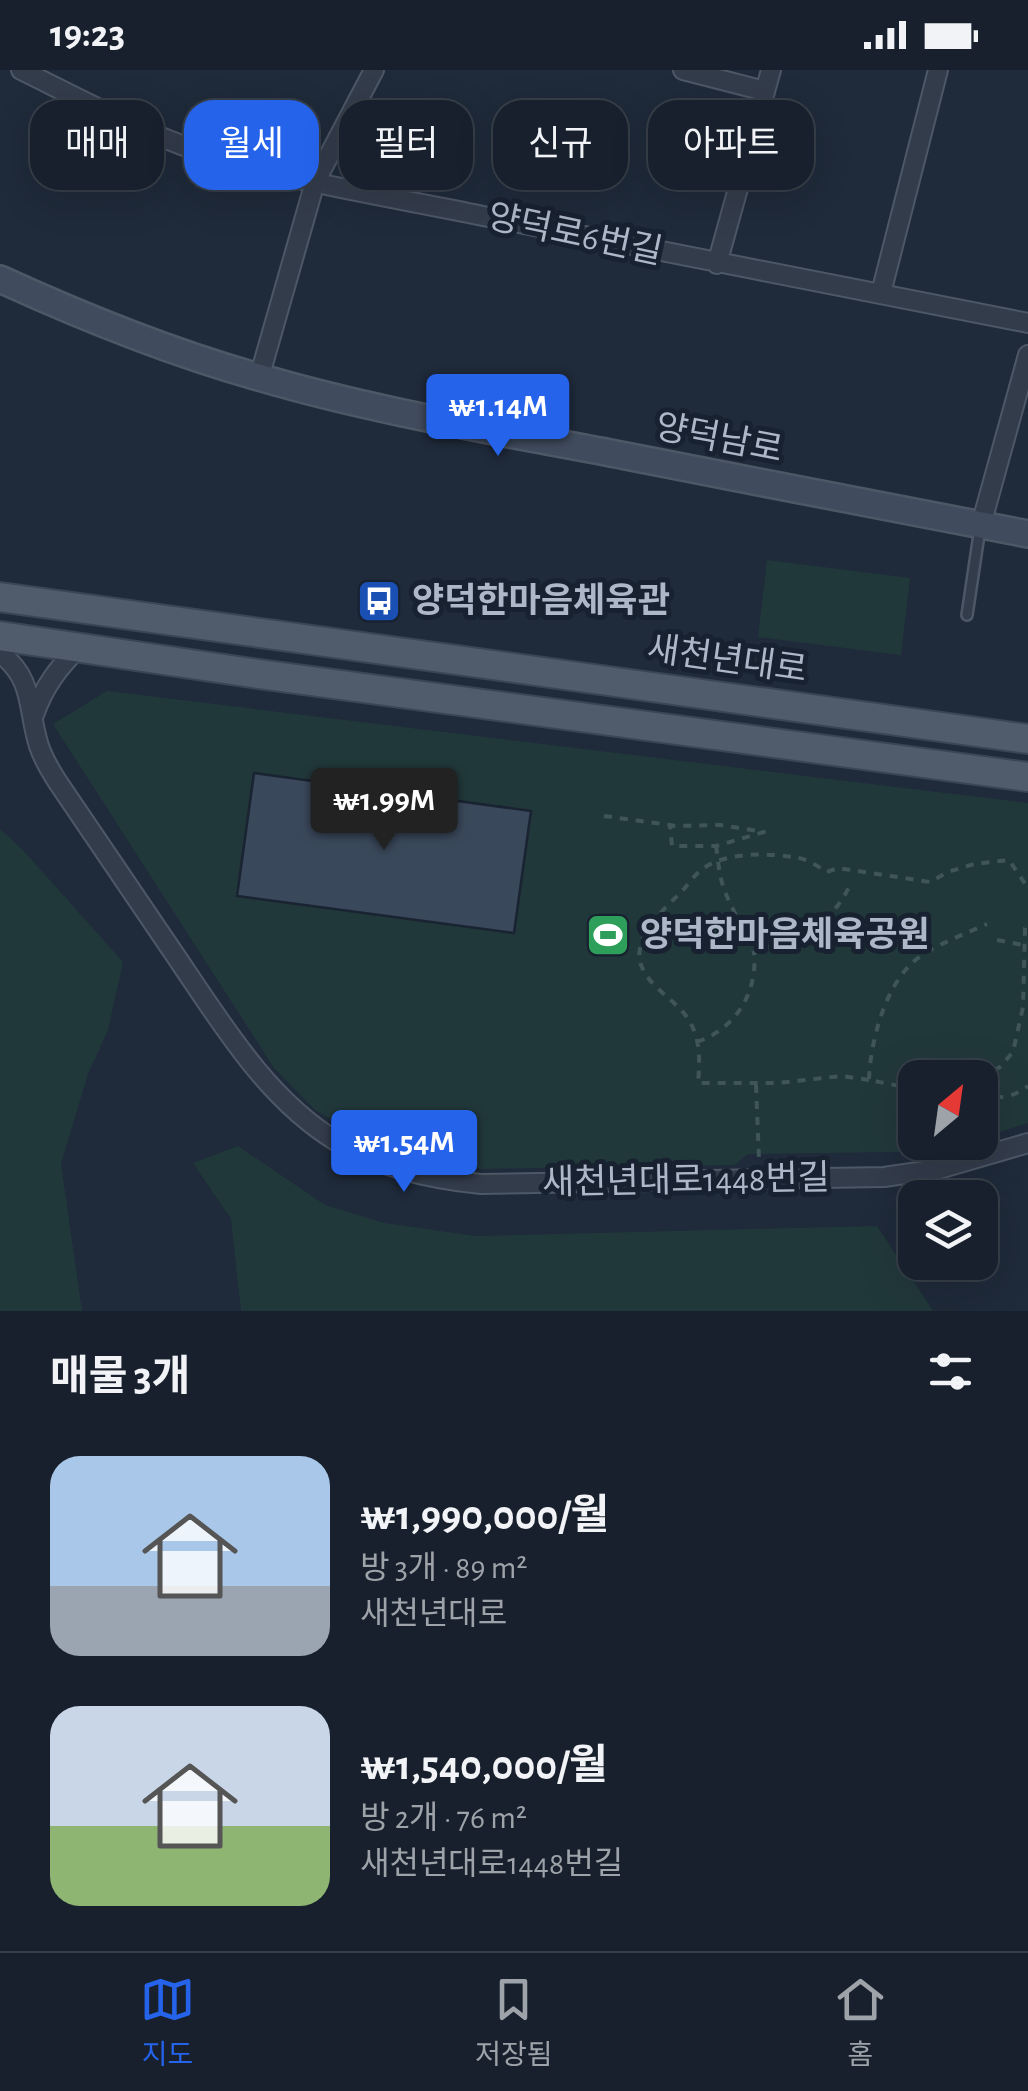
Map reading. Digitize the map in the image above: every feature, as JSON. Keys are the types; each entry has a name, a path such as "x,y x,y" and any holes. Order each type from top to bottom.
{"main road":[{"name":"새천년대로","path":"0,597 1028,739"},
{"path":"0,636 1028,777"}],"street":[{"name":"양덕로6번길","path":"21,70 184,146"},
{"path":"319,176 374,70"},
{"path":"683,70 765,91"},
{"path":"716,264 770,70"},
{"path":"880,293 938,70"},
{"name":"양덕로6번길","path":"319,183 1028,323"},
{"path":"259,378 314,190"},
{"name":"양덕남로","path":"0,279 103,324 259,378 421,416 1028,534"},
{"path":"981,525 1028,354"},
{"path":"34,716 57,669 80,646"},
{"name":"새천년대로1448번길","path":"0,653 26,686 40,748 57,781 234,1040 316,1128 378,1163 452,1182 481,1184 884,1177 978,1159 1028,1143"}],"lane":[{"path":"968,615 981,525"}],"path":[{"path":"604,816 764,832 716,846 672,846 670,825"},
{"path":"697,1042 715,1036 736,1018 750,992 756,969 747,934 722,883 716,846"},
{"path":"898,1086 842,1076 778,1083 698,1083 700,1051 688,1018 646,975 639,959 640,945 665,906 703,868 755,854 802,858 827,872 838,868 930,882 974,864 1009,860 1028,888"},
{"path":"754,953 816,927 833,913 852,881"},
{"path":"998,1068 1012,1052 1023,1008 1028,921"},
{"path":"869,1080 881,1014 911,964 987,924"},
{"path":"997,940 1026,946"},
{"path":"756,1083 760,1180"},
{"path":"998,1097 1015,1096 1028,1086"}],"green space":[{"path":"767,560 910,578 901,655 758,637"},
{"name":"양덕한마음체육공원","path":"107,691 1028,803 1028,1123 998,1132 998,1060 898,1060 898,1152 748,1154 734,1165 482,1169 414,1156 360,1136 315,1110 274,1068 53,724"},
{"path":"0,829 123,962 108,1030 88,1074 61,1164 82,1311 0,1311"},
{"path":"238,1146 325,1205 384,1223 475,1236 877,1226 898,1258 898,1280 913,1280 933,1311 241,1311 231,1219 193,1163"}],"building":[{"path":"254,773 531,811 514,933 237,896"}],"place":[{"name":"양덕한마음체육관","path":"379,601"},
{"name":"양덕한마음체육공원","path":"608,935"}]}
